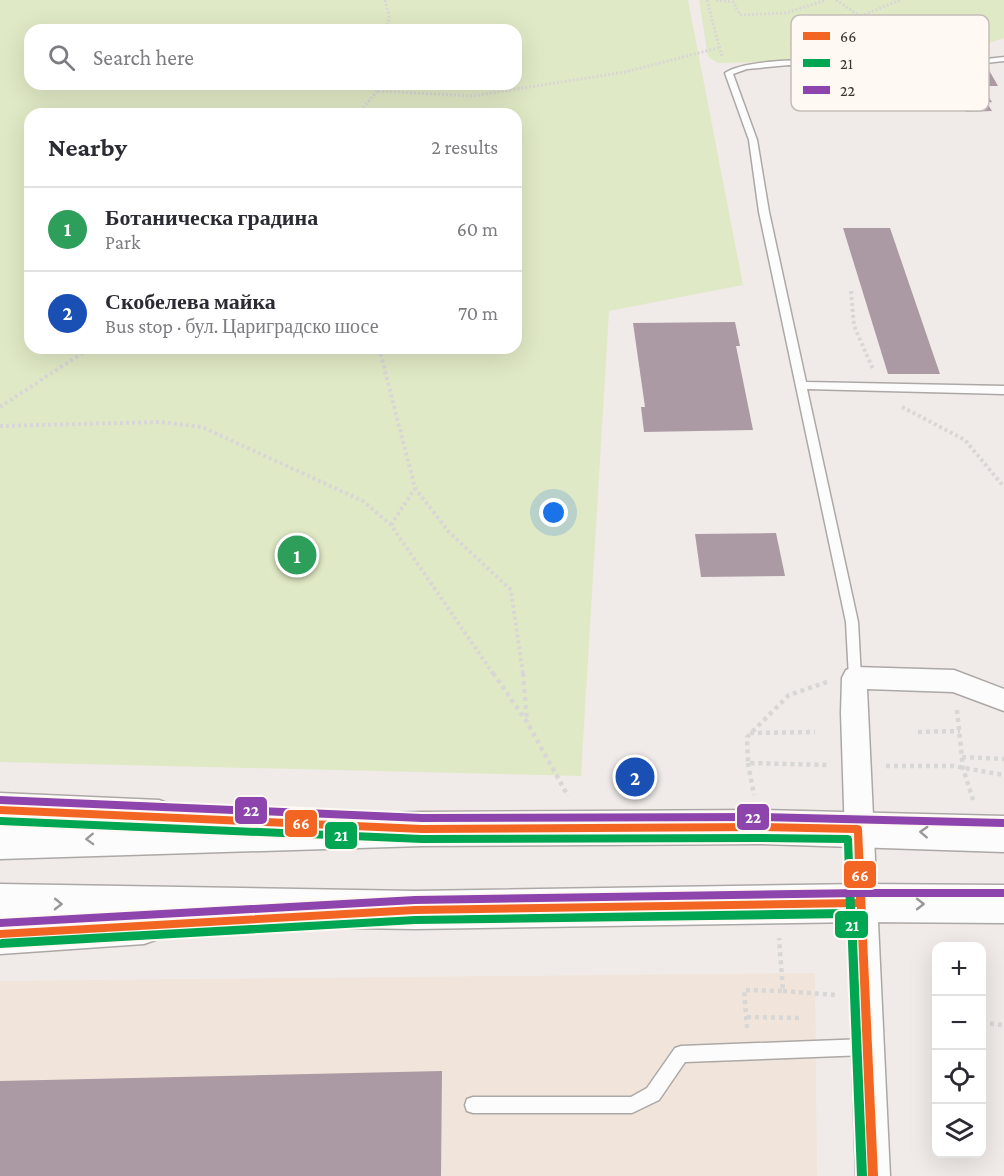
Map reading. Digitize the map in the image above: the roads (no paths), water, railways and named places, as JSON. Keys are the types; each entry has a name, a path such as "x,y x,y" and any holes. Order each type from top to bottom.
{"main road":[{"path":"0,810 422,829"},
{"path":"0,842 422,829 761,827 1004,834"},
{"path":"0,903 415,910 861,903 1004,904"},
{"path":"0,933 415,910"}],"street":[{"path":"873,1176 864,997 855,678 954,681 1004,700"}],"lane":[{"path":"791,63 746,67 729,73 753,140 764,212 852,622 855,678"},
{"path":"802,385 1004,390"},
{"path":"473,1105 632,1105 653,1094 681,1054 866,1047"}],"place":[{"name":"Ботаническа градина","path":"297,555"},
{"name":"Скобелева майка","path":"635,777"}]}
